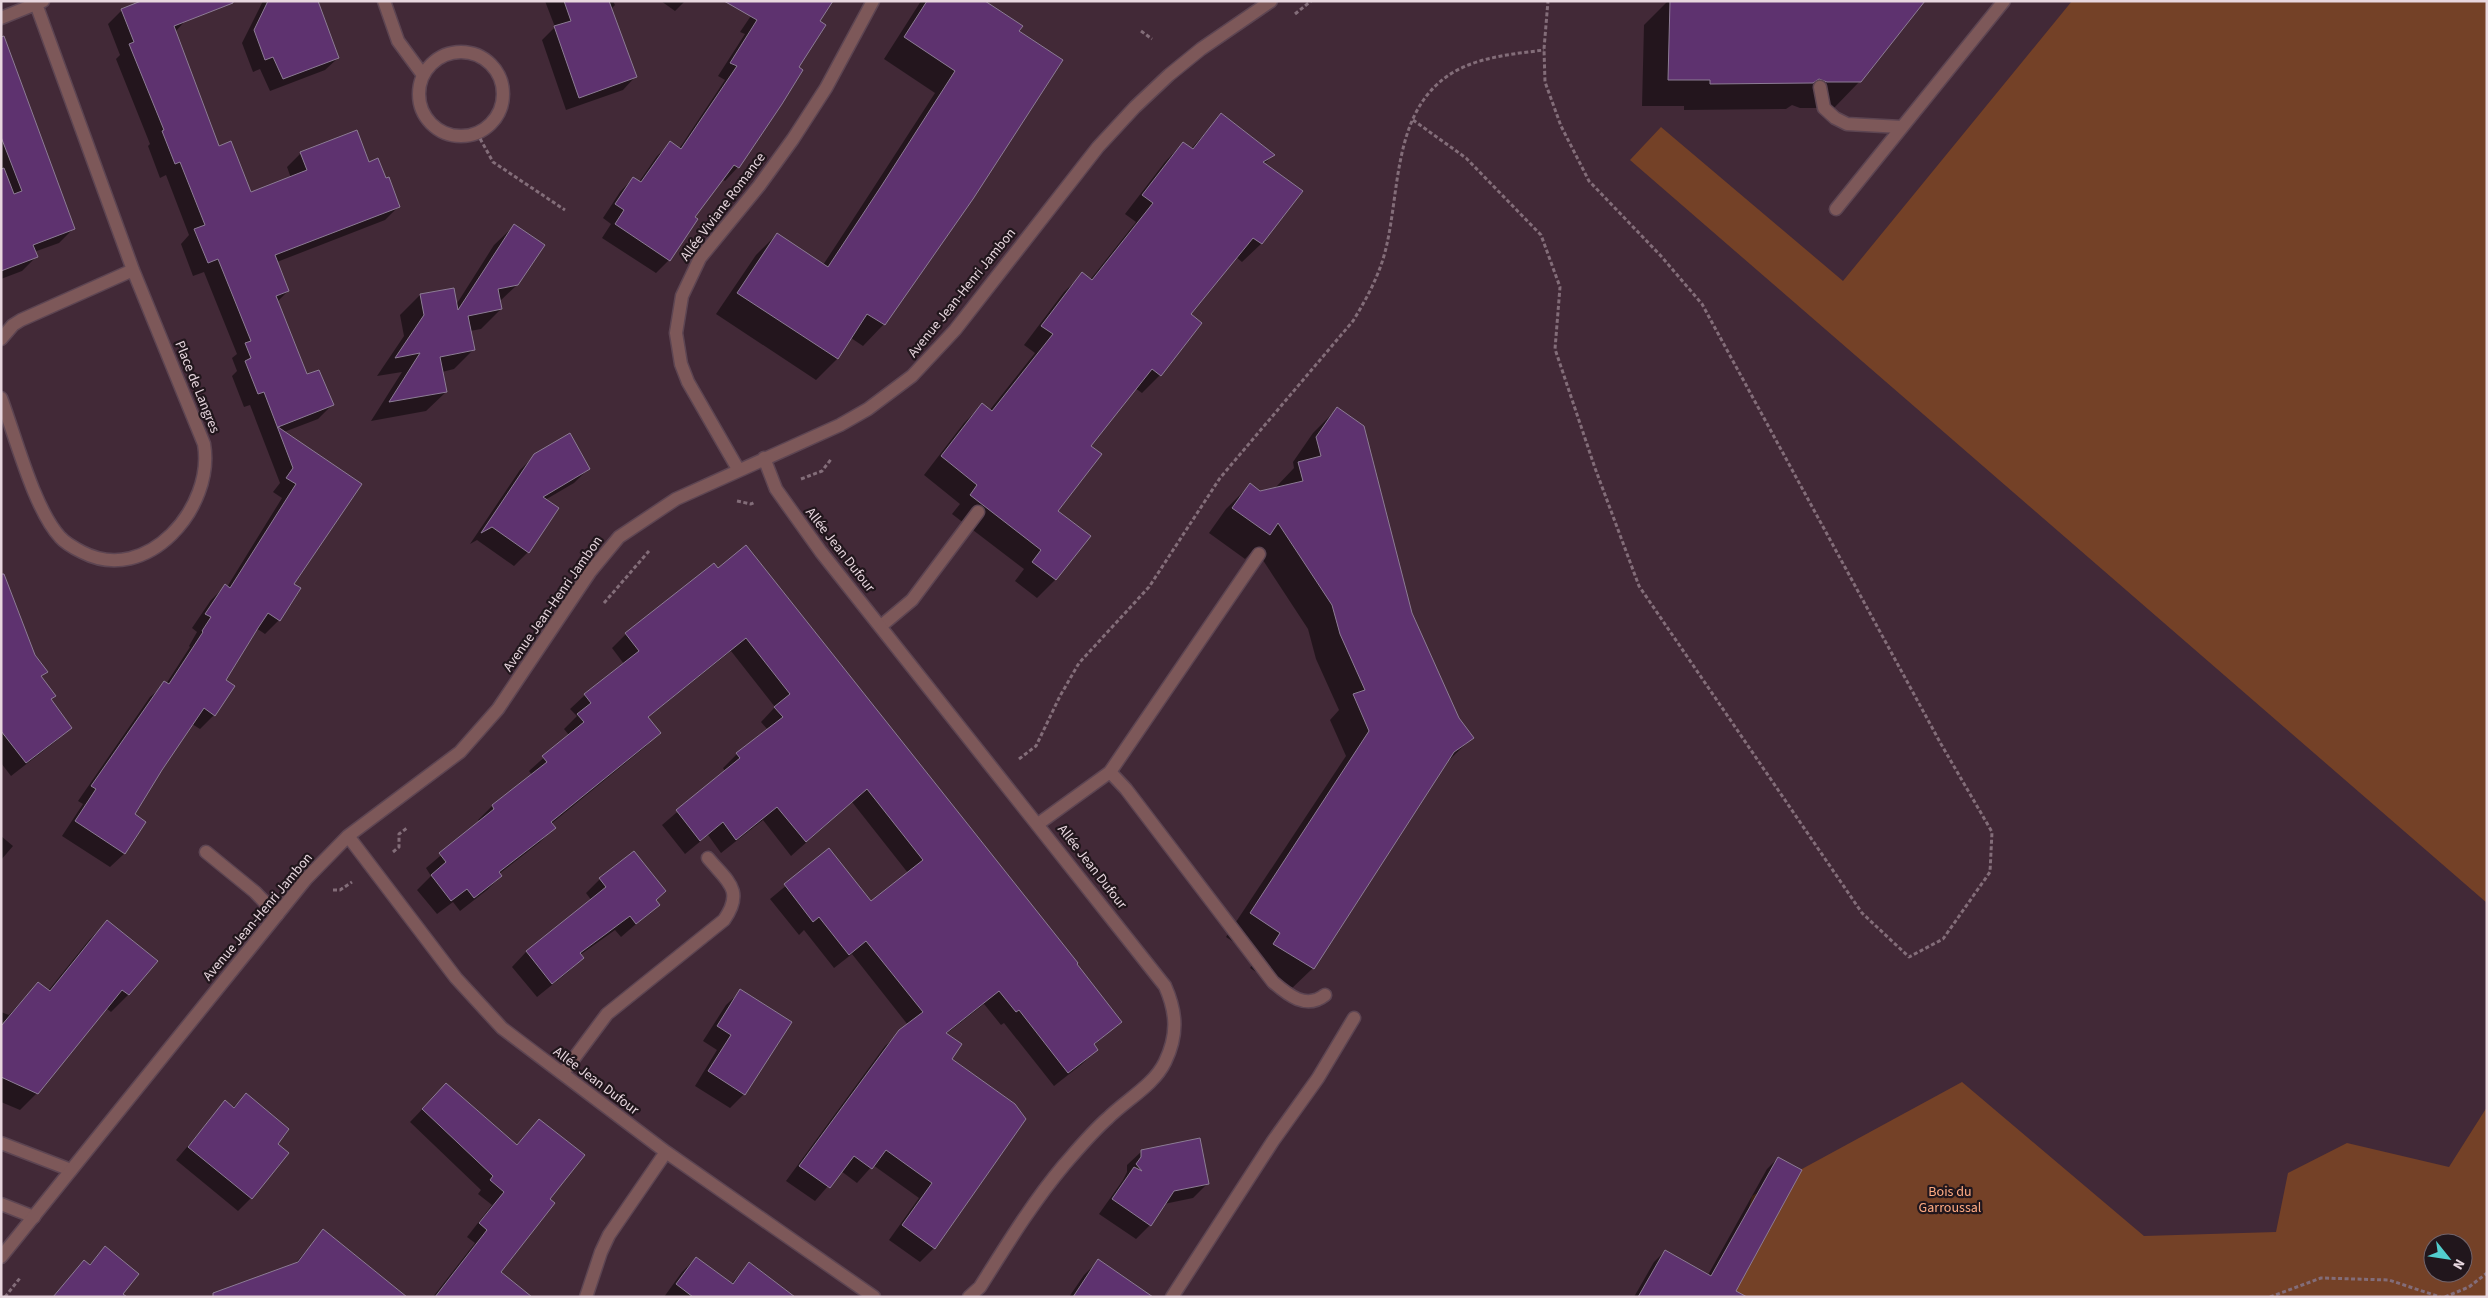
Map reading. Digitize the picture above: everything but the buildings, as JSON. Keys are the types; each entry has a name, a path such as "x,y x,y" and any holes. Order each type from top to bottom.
{"street":[{"path":"384,1 398,41 423,75"},
{"name":"Allée Viviane Romance","path":"738,470 688,382 681,364 676,333 682,296 700,258 759,186 802,124 855,38 873,1"},
{"name":"Avenue Jean-Henri Jambon","path":"1,1257 306,880 348,836 460,752 498,708 590,572 619,537 676,499 854,417 868,409 912,376 955,330 1098,147 1135,107 1169,75 1201,49 1271,1"},
{"path":"1836,209 2004,1"},
{"path":"1,18 39,3"},
{"name":"Place de Langres","path":"1,398 41,508 61,538 89,556 116,560 144,554 165,541 182,522 196,498 203,475 206,456 204,444 133,270 39,3"},
{"path":"458,51 473,53 487,60 497,70 502,84 503,99 494,119 477,133 463,137 448,134 435,128 425,117 419,104 419,89 423,75 431,63 444,54 458,51"},
{"path":"1820,87 1824,108 1840,121 1847,124 1901,128"},
{"path":"1,339 13,325 21,320 133,270"},
{"name":"Allée Jean Dufour","path":"764,458 776,489 822,552 1165,986 1176,1015 1174,1033 1166,1059 1156,1075 1107,1118 1064,1165 1038,1198 980,1287 969,1297"},
{"path":"881,626 912,600 978,512"},
{"path":"1038,824 1110,772 1259,554"},
{"path":"1110,772 1126,789 1272,982 1292,998 1303,1001 1319,1000 1325,995"},
{"name":"Allée Jean Dufour","path":"348,836 456,978 487,1014 518,1042 563,1073 666,1152 874,1297"},
{"path":"206,852 255,892 277,915"},
{"path":"563,1073 607,1014 724,920 732,909 735,902 734,891 708,858"},
{"path":"1172,1297 1273,1142 1318,1078 1354,1018"},
{"path":"1,1143 71,1170"},
{"path":"586,1297 601,1252 609,1235 666,1152"},
{"path":"1,1204 34,1217"}],"path":[{"path":"1288,19 1311,1"},
{"path":"1413,120 1466,158 1541,236 1560,286 1555,349 1595,468 1639,586 1862,913 1909,957 1943,939 1990,872 1992,832 1941,744 1843,562 1761,416 1702,304 1589,181 1561,126 1545,82 1544,50 1548,1"},
{"path":"1141,31 1152,39"},
{"path":"999,776 1036,746 1060,696 1079,663 1148,588 1220,478 1353,321 1367,299 1386,249 1396,182 1413,120 1421,103 1431,90 1449,75 1465,66 1544,50"},
{"path":"477,133 493,162 564,210"},
{"path":"822,472 836,454"},
{"path":"2445,1297 2469,1287 2487,1274"},
{"path":"2270,1297 2321,1278 2389,1280 2440,1297"}],"green space":[{"path":"2072,1 2487,1 2487,903 1630,160 1661,127 1843,281"},
{"name":"Bois du Garroussal","path":"1962,1082 2144,1236 2276,1232 2288,1173 2347,1143 2449,1167 2487,1107 2487,1297 1726,1297 1752,1196"}]}
